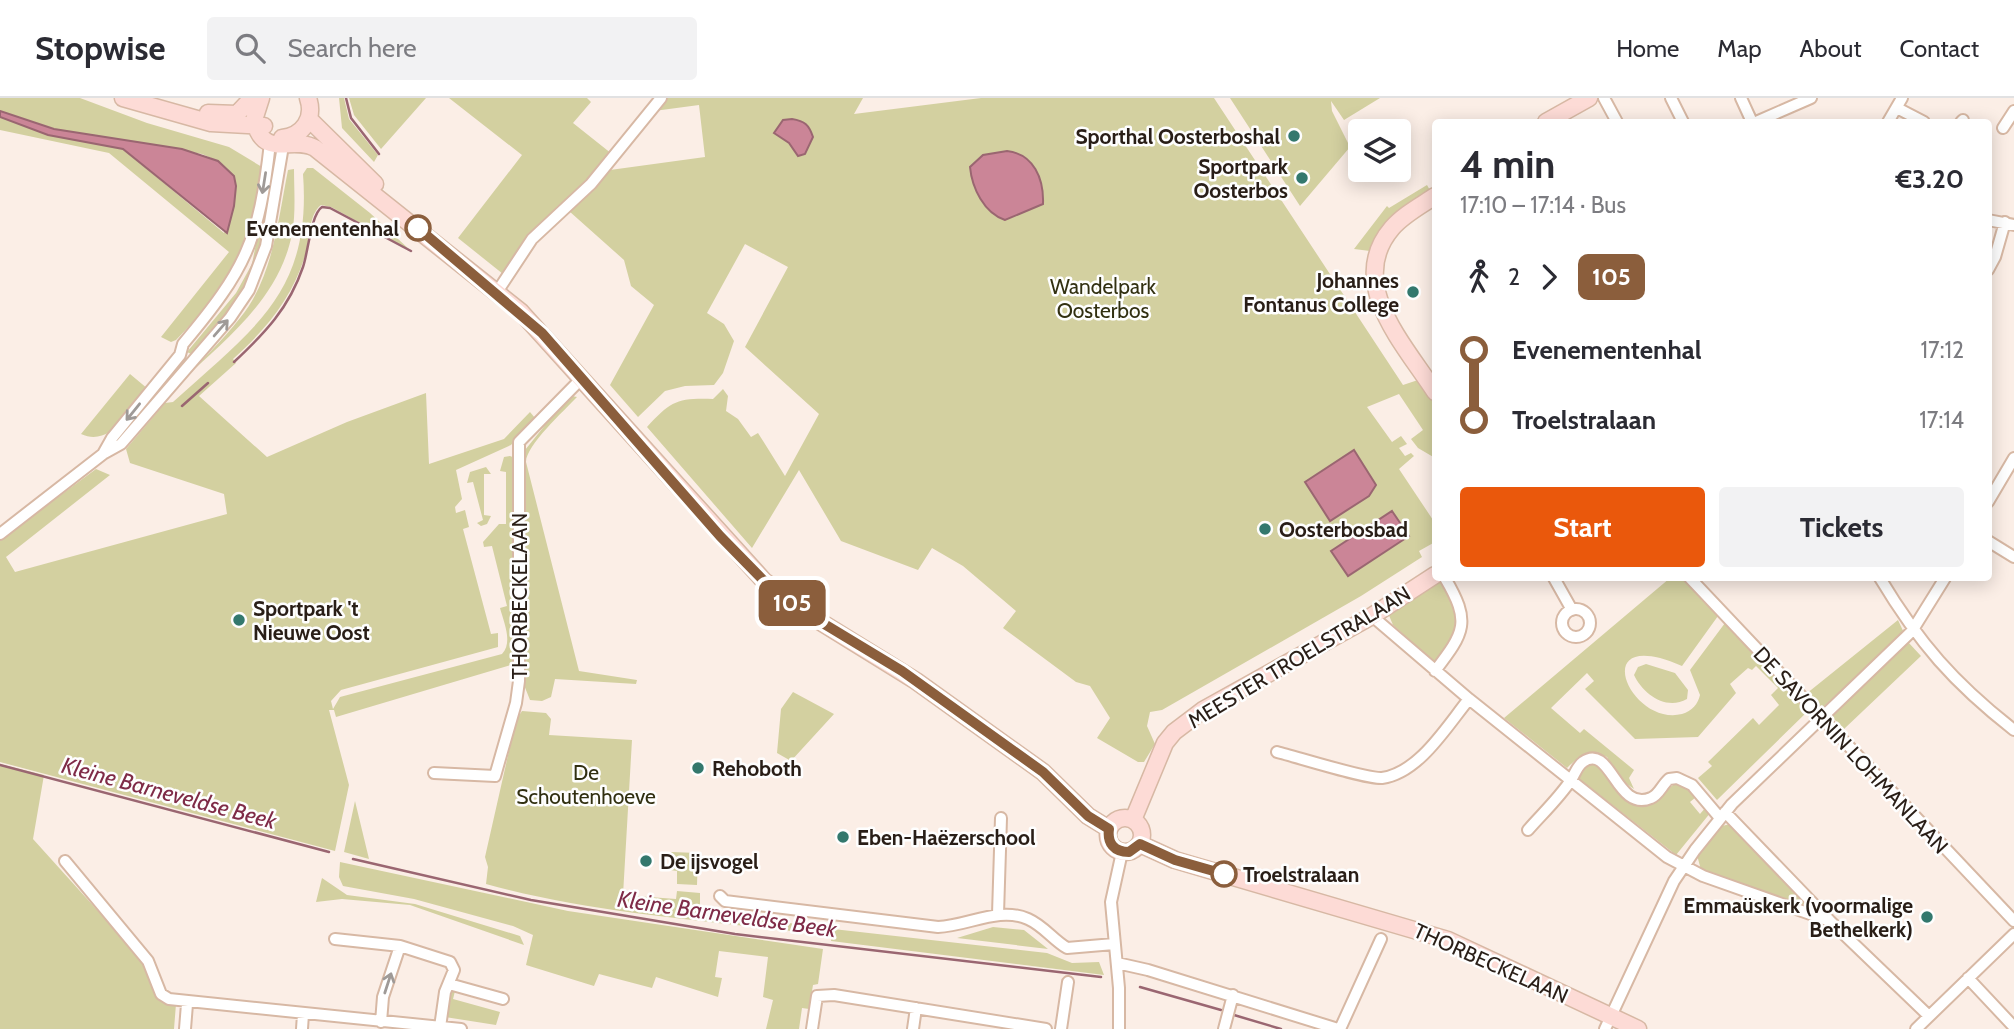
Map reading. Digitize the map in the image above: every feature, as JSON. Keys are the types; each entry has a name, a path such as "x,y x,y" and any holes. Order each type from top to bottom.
{"main road":[{"path":"123,98 211,123 276,137 297,134 308,122 308,98"},
{"path":"148,98 220,114 237,114 254,101"},
{"path":"299,98 302,122 308,122 405,218 497,292 542,333 720,536 764,581 811,616 927,688 1043,772 1088,816 1109,829"},
{"path":"1551,119 1589,98"},
{"path":"254,101 254,113 276,137 405,218"},
{"path":"1432,198 1393,227 1378,250 1373,269 1378,300 1384,313 1432,387"},
{"name":"MEESTER TROELSTRALAAN","path":"1133,820 1165,743 1174,732 1203,710 1372,616 1432,577"},
{"path":"1119,819 1133,820 1142,830 1140,844 1136,849 1122,852 1110,844 1109,829 1119,819"},
{"name":"THORBECKELAAN","path":"1140,844 1175,860 1448,940 1608,1023 1638,1029"}],"street":[{"path":"497,292 532,239 591,184 661,98"},
{"path":"1604,98 1615,119"},
{"path":"1671,98 1682,119"},
{"path":"1741,98 1752,119"},
{"path":"1761,119 1811,98"},
{"path":"1890,119 1900,103 1920,119"},
{"path":"2003,128 2014,111"},
{"path":"103,454 112,438 180,355 183,344 227,290 242,266 257,224 276,137"},
{"path":"0,534 103,454 121,444 242,301 260,263 273,208 276,137"},
{"path":"1992,263 2009,224"},
{"name":"THORBECKELAAN","path":"434,773 495,776 516,703 519,681 519,442 582,378"},
{"path":"1992,495 2014,458"},
{"path":"1992,543 2014,557"},
{"path":"1435,671 1461,632 1461,604 1447,581"},
{"path":"1556,581 1572,610"},
{"name":"DE SAVORNIN LOHMANLAAN","path":"1693,581 2014,921"},
{"path":"1882,581 1912,631 1955,680 2014,730"},
{"path":"1608,1023 1628,973 1684,867 1723,815 1912,631 1943,581"},
{"path":"1372,616 1469,699 1684,867 1830,921"},
{"path":"1277,752 1380,778 1401,772 1421,756 1469,699"},
{"path":"1528,830 1571,780 1580,763 1589,758 1597,758 1605,764 1616,784 1628,796 1644,800 1653,798 1669,779 1677,778 1692,785 1929,1016"},
{"path":"998,914 1001,818"},
{"path":"1119,1029 1117,963 1111,902 1122,852"},
{"path":"65,861 148,961 161,995 187,1004 381,1022 405,1027 461,1029"},
{"path":"720,896 725,901 938,927 961,925 998,914 1026,918 1068,948 1114,944"},
{"path":"1916,1029 2014,934"},
{"path":"335,939 400,946 450,962 454,970 445,992 440,1027"},
{"path":"1117,963 1233,995 1339,1029 1381,939"},
{"path":"381,1022 383,997 400,946"},
{"path":"1968,978 2014,1027"},
{"path":"1061,1029 1068,982"},
{"path":"449,984 503,999"},
{"path":"812,1029 817,996 834,995 1013,1026 1046,1029"},
{"path":"1224,1029 1233,995"},
{"path":"185,1029 187,1004"},
{"path":"913,1029 916,1008"},
{"path":"302,1029 303,1014"}],"green space":[{"path":"0,98 80,98 147,123 229,147 262,167 254,222 244,254 221,289 176,340 171,342 161,337 229,252 109,153 0,130 0,117 48,135 123,149 224,233 234,206 234,176 218,161 202,154 54,129 0,111"},
{"path":"339,98 344,98 349,119 378,155 374,162 342,128"},
{"path":"349,98 426,98 381,149 354,115"},
{"path":"449,98 587,98 591,102 573,123 612,154 503,274 458,238 522,155"},
{"name":"Wandelpark Oosterbos","path":"665,98 863,98 854,114 981,98 1214,98 1403,385 1421,379 1432,396 1432,456 1418,448 1411,439 1423,430 1399,394 1367,407 1392,442 1401,436 1407,444 1399,448 1405,456 1411,453 1414,456 1399,469 1432,518 1432,544 1419,551 1422,557 1361,596 1162,710 1150,712 1147,726 1155,744 1144,762 1138,762 1097,738 1110,718 1090,686 1076,682 1003,628 1016,611 963,566 932,548 918,570 841,541 799,470 752,548 647,427 669,406 691,399 713,399 723,389 728,396 726,411 738,419 751,437 758,433 785,476 819,414 745,347 788,267 745,244 707,313 724,324 734,341 723,373 714,385 685,386 665,391 638,417 610,385 654,305 631,286 624,260 569,211 610,170 705,157 699,105 654,111"},
{"name":"Sportpark Oosterbos","path":"1230,98 1380,98 1344,120 1331,101 1332,111 1348,143 1348,149 1300,206"},
{"name":"Sportpark 't Nieuwe Oost","path":"307,168 313,168 370,213 411,251 331,207 321,205 314,215 307,250 299,272 285,300 267,325 233,359 236,363 199,396 267,457 347,422 426,393 429,464 504,439 530,412 535,418 511,445 456,470 462,499 455,507 456,513 465,510 469,527 463,529 491,634 498,633 498,647 341,690 331,701 333,709 340,697 502,654 507,638 500,608 507,606 492,546 484,547 483,542 499,524 506,524 506,472 500,471 504,457 510,456 515,458 514,664 336,717 334,710 329,710 349,785 335,851 0,762 0,540 96,469 110,475 6,557 15,572 227,514 224,494 130,463 126,449 165,403 173,402 228,352 252,329 271,305 287,279 298,250 303,215 303,174"},
{"path":"294,169 292,234 276,278 249,316 181,382 226,335 251,302 273,248 288,170"},
{"path":"270,172 274,173 265,221 247,282 228,312 191,354 187,352 236,293 252,264"},
{"path":"1427,185 1431,192 1370,251 1354,249 1387,206 1389,208"},
{"path":"130,374 148,389 127,416 102,436 81,434"},
{"path":"577,397 539,438 526,462 579,671 637,680 636,684 555,679 551,697 542,701 530,700 522,680 521,455 567,398"},
{"path":"486,467 491,474 484,474 484,515 491,516 487,524 481,526 477,523 483,520 473,482 467,483 470,472"},
{"path":"1443,581 1454,606 1457,623 1451,640 1435,663 1393,625 1388,613"},
{"path":"1666,581 1685,581 1718,616 1682,666 1652,657 1634,658 1626,666 1626,679 1646,706 1663,714 1682,714 1694,707 1700,695 1690,670 1725,623 1808,711 1717,800 1698,778 1712,766 1708,762 1753,718 1759,725 1779,705 1771,695 1778,688 1756,666 1752,670 1748,668 1730,684 1736,693 1698,737 1635,739 1585,689 1594,681 1587,673 1551,708 1580,733 1584,729 1634,770 1629,778 1634,789 1617,777 1607,757 1585,755 1567,768 1504,718"},
{"path":"1898,620 1904,633 1821,709 1806,694"},
{"path":"1908,642 1921,656 1844,729 1831,716"},
{"path":"1646,664 1675,673 1688,690 1687,699 1663,702 1649,694 1634,675 1638,667"},
{"path":"793,692 834,714 791,761 777,753 781,709"},
{"name":"De Schoutenhoeve","path":"522,711 546,713 551,719 549,735 632,740 623,895 676,899 677,891 700,893 700,907 707,913 822,927 826,928 824,935 611,910 486,884 488,867 485,857 516,720"},
{"path":"0,764 44,775 33,839 144,962 155,992 176,1004 174,1029 0,1029"},
{"path":"1597,764 1616,789 1631,803 1640,806 1649,804 1672,786 1682,782 1696,797 1690,802 1700,814 1706,807 1711,812 1676,855 1578,778 1587,765"},
{"path":"355,801 369,859 344,852"},
{"path":"1730,824 1805,902 1803,905 1701,870 1697,855 1718,827"},
{"path":"671,852 698,853 697,885 677,884 677,871 670,870"},
{"path":"340,862 568,911 823,949 818,984 813,985 809,1009 802,1008 799,1029 766,1029 773,1000 763,997 768,957 719,951 715,977 722,978 718,997 656,977 652,988 599,974 594,986 526,965 533,935 513,926 414,899 343,886 339,877"},
{"path":"322,878 347,895 415,904 520,936 524,945 410,905 342,899 316,902"},
{"path":"993,927 1024,930 1048,949 957,938"},
{"path":"833,929 1047,953 1072,963 1099,962 1104,975 831,941"},
{"path":"452,991 455,991 453,999 500,1012 496,1025 445,1017"}],"shaded area":[{"path":"0,111 54,129 182,149 218,161 234,176 236,186 227,233 123,149 48,135 0,117"},
{"path":"792,119 806,124 813,137 805,154 798,156 789,143 774,133 783,120"},
{"path":"1007,151 1024,157 1036,169 1042,186 1043,204 1005,220 991,212 980,199 970,167 983,155"},
{"path":"1354,450 1376,485 1369,496 1330,521 1305,482"},
{"path":"1392,511 1409,536 1348,576 1331,551"}],"waterway":[{"path":"346,98 351,118 379,154"},
{"path":"234,362 266,330 291,295 303,267 315,217 322,207 330,208 411,251"},
{"path":"182,406 208,383"},
{"name":"Kleine Barneveldse Beek","path":"0,765 329,852"},
{"name":"Kleine Barneveldse Beek","path":"353,859 531,900 735,934 1101,977"},
{"name":"Kleine Barneveldse Beek","path":"1140,987 1221,1010"},
{"name":"Kleine Barneveldse Beek","path":"1234,1015 1281,1029"}],"bus line":[{"name":"105","path":"418,228 521,312 542,333 720,536 764,581 811,616 902,671 1043,772 1088,816 1109,829 1110,844 1115,849 1129,852 1140,844 1175,860 1224,874"}],"place":[{"name":"Sporthal Oosterboshal","path":"1294,136"},
{"name":"Sportpark Oosterbos","path":"1302,178"},
{"name":"Evenementenhal","path":"418,228"},
{"name":"Johannes Fontanus College","path":"1413,292"},
{"name":"Oosterbosbad","path":"1265,529"},
{"name":"Sportpark 't Nieuwe Oost","path":"239,620"},
{"name":"Rehoboth","path":"698,768"},
{"name":"Eben-Haëzerschool","path":"843,837"},
{"name":"De ijsvogel","path":"646,861"},
{"name":"Troelstralaan","path":"1224,874"},
{"name":"Emmaüskerk (voormalige Bethelkerk)","path":"1927,917"}]}
